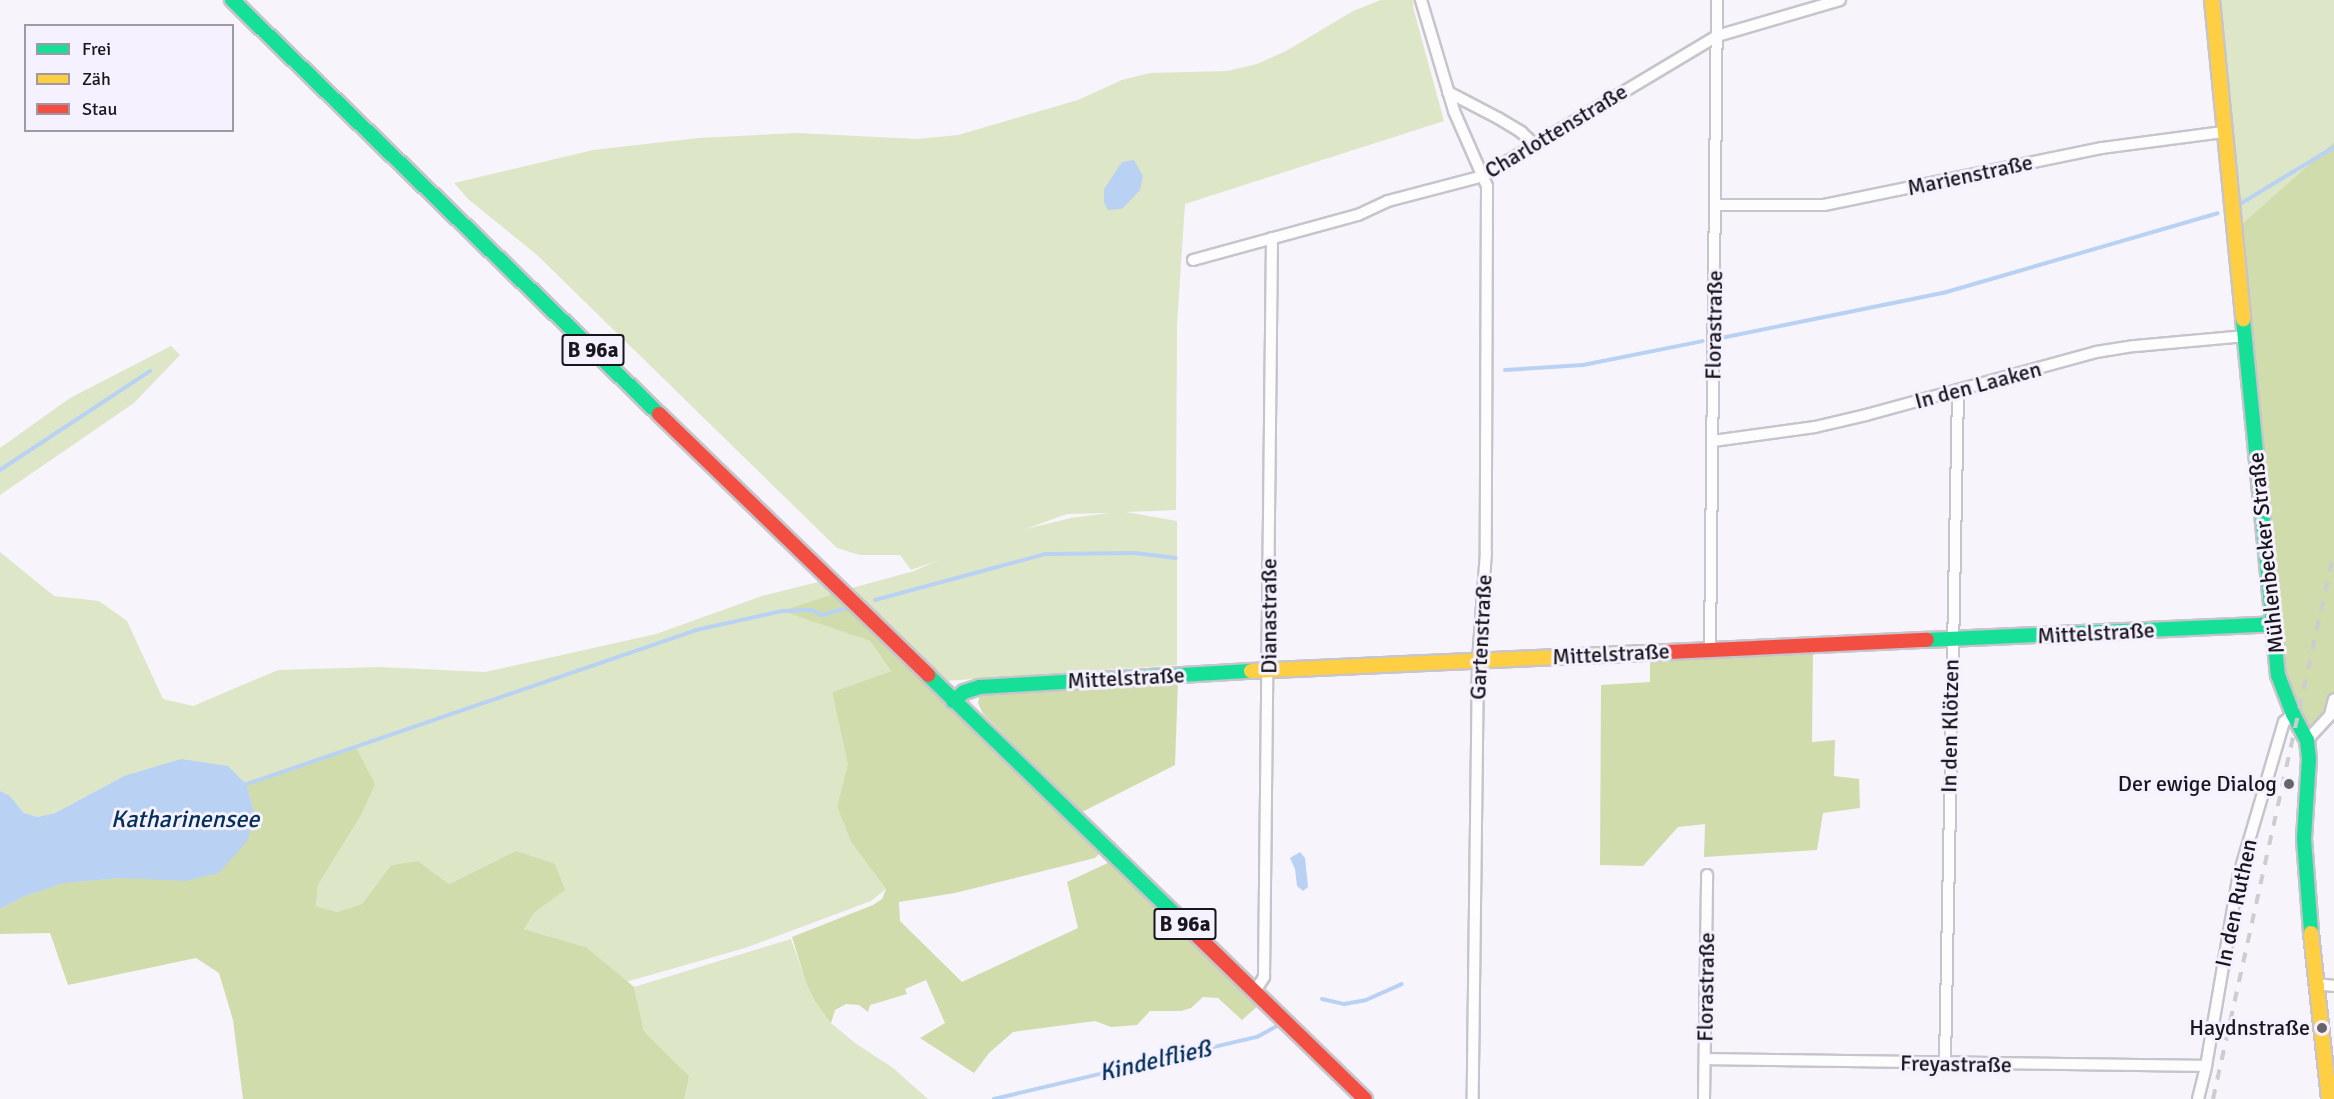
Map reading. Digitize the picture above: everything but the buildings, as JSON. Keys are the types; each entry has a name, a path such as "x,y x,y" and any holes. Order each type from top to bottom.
{"main road":[{"name":"B 96a","path":"232,0 1365,1099"},
{"name":"Mühlenbecker Straße","path":"2212,0 2278,675 2293,714 2307,740 2309,759 2304,839 2329,1099"},
{"name":"Mittelstraße","path":"953,701 964,692 979,687 1478,660 2273,624"}],"street":[{"name":"Gartenstraße","path":"1421,0 1448,92 1487,186 1486,552 1478,660 1473,1099"},
{"name":"Florastraße","path":"1710,650 1717,0"},
{"name":"Charlottenstraße","path":"1193,260 1358,215 1388,201 1483,176 1717,36 1840,0"},
{"path":"1448,92 1506,123 1535,145"},
{"name":"Marienstraße","path":"1715,205 1824,205 2102,148 2224,132"},
{"name":"Dianastraße","path":"1255,991 1264,977 1272,238"},
{"name":"In den Laaken","path":"1713,441 1815,427 2096,352 2244,336"},
{"name":"In den Klötzen","path":"1944,1063 1958,390"},
{"path":"2307,740 2330,716 2334,699"},
{"name":"In den Ruthen","path":"2198,1099 2206,1066 2238,878 2284,722 2293,714"},
{"name":"Florastraße","path":"1704,1099 1707,875"},
{"path":"2317,984 2334,986"},
{"name":"Freyastraße","path":"1705,1059 2206,1066"}],"green space":[{"path":"1381,0 1414,0 1413,7 1444,121 1185,204 1177,325 1176,510 1126,512 1177,521 1177,665 944,681 852,588 914,571 939,560 911,570 900,555 860,555 837,548 537,255 468,199 454,183 593,150 699,138 797,133 917,139 958,135 1078,100 1122,80 1150,73 1227,71 1257,64 1286,51 1353,11","holes":["1110,513 1071,518 1026,529 1067,514"]},
{"path":"2214,0 2334,0 2334,142 2234,231"},
{"path":"2334,142 2334,699 2312,736 2291,732 2294,705 2284,661 2280,607 2268,582 2234,231"},
{"path":"171,346 180,355 134,403 0,495 0,448 70,398"},
{"path":"0,552 54,596 99,601 127,621 163,699 193,706 278,670 379,667 485,672 656,634 762,596 822,581 839,592 783,611 870,641 891,671 832,692 849,764 837,807 851,842 886,889 871,901 745,948 626,982 586,947 524,929 535,912 516,851 449,884 418,861 391,865 362,904 337,912 316,906 318,885 360,817 0,934 0,909 25,896 124,776 55,813 38,817 24,813 9,795 0,791"},
{"path":"839,592 1101,852 1095,858 955,893 899,902 900,921 962,982 1078,928 1067,882 1112,861 1261,1003 1242,1020 1218,998 1203,997 1191,1008 1181,1011 1150,1011 1137,1025 1111,1027 1095,1021 1013,1032 989,1053 974,1073 920,1038 945,1023 926,980 905,989 907,994 870,1005 868,1012 859,1005 846,1004 835,1010 831,1023 815,1001 806,982 792,937 873,905 882,899 886,889 851,842 837,807 848,764 832,692 891,671 870,641 782,611"},
{"path":"1813,651 1812,742 1835,740 1834,776 1859,779 1860,808 1823,813 1817,850 1704,857 1705,824 1678,827 1643,866 1600,865 1601,685 1650,682 1650,661"},
{"path":"1178,682 1175,765 1082,812 983,714 978,703 981,691"},
{"path":"356,748 375,784 360,817 318,885 316,906 337,912 362,904 391,865 418,861 449,884 516,851 555,864 565,890 535,912 524,929 586,947 634,987 644,1031 689,1076 684,1099 243,1099 233,1020 219,973 196,958 68,985 50,933 0,934 0,909 25,896 64,883 122,878 254,812 246,784"},
{"path":"791,939 806,981 831,1023 855,1043 893,1068 928,1099 615,1099 682,1069 644,1031 634,987"}],"water":[{"path":"1134,160 1143,176 1140,190 1122,209 1108,210 1104,202 1104,189 1122,162"},
{"name":"Katharinensee","path":"181,759 228,766 246,784 254,812 248,840 219,873 186,881 122,878 64,883 25,896 0,909 0,791 9,795 24,813 38,817 55,813 124,776"},
{"path":"1300,852 1305,858 1308,887 1303,891 1297,886 1295,869 1290,858"}],"waterway":[{"path":"2240,204 2334,147"},
{"path":"1721,338 1943,293 2218,213"},
{"path":"1505,370 1583,365 1703,341"},
{"path":"0,470 150,371"},
{"path":"875,600 1045,554 1135,553 1176,558"},
{"path":"244,785 696,630 782,611 812,610 822,615 846,608"},
{"name":"Kindelfließ","path":"1322,999 1344,1004 1366,1000 1402,984"},
{"name":"Kindelfließ","path":"994,1099 1257,1037 1279,1025"}],"railway":[{"path":"2213,1099 2334,552"}],"traffic: fast":[{"path":"232,0 659,414"},
{"path":"2243,319 2278,675 2293,714 2307,740 2309,759 2304,839 2311,933"},
{"path":"1927,640 2273,624"},
{"path":"953,701 964,692 979,687 1251,671"},
{"path":"928,675 1182,921"}],"traffic: slow":[{"path":"2212,0 2243,319"},
{"path":"1251,671 1668,652"},
{"path":"2311,933 2329,1099"}],"traffic: jam":[{"path":"659,414 928,675"},
{"path":"1668,652 1927,640"},
{"path":"1182,921 1365,1099"}],"place":[{"name":"Der ewige Dialog","path":"2289,784"},
{"name":"Haydnstraße","path":"2322,1028"}]}
